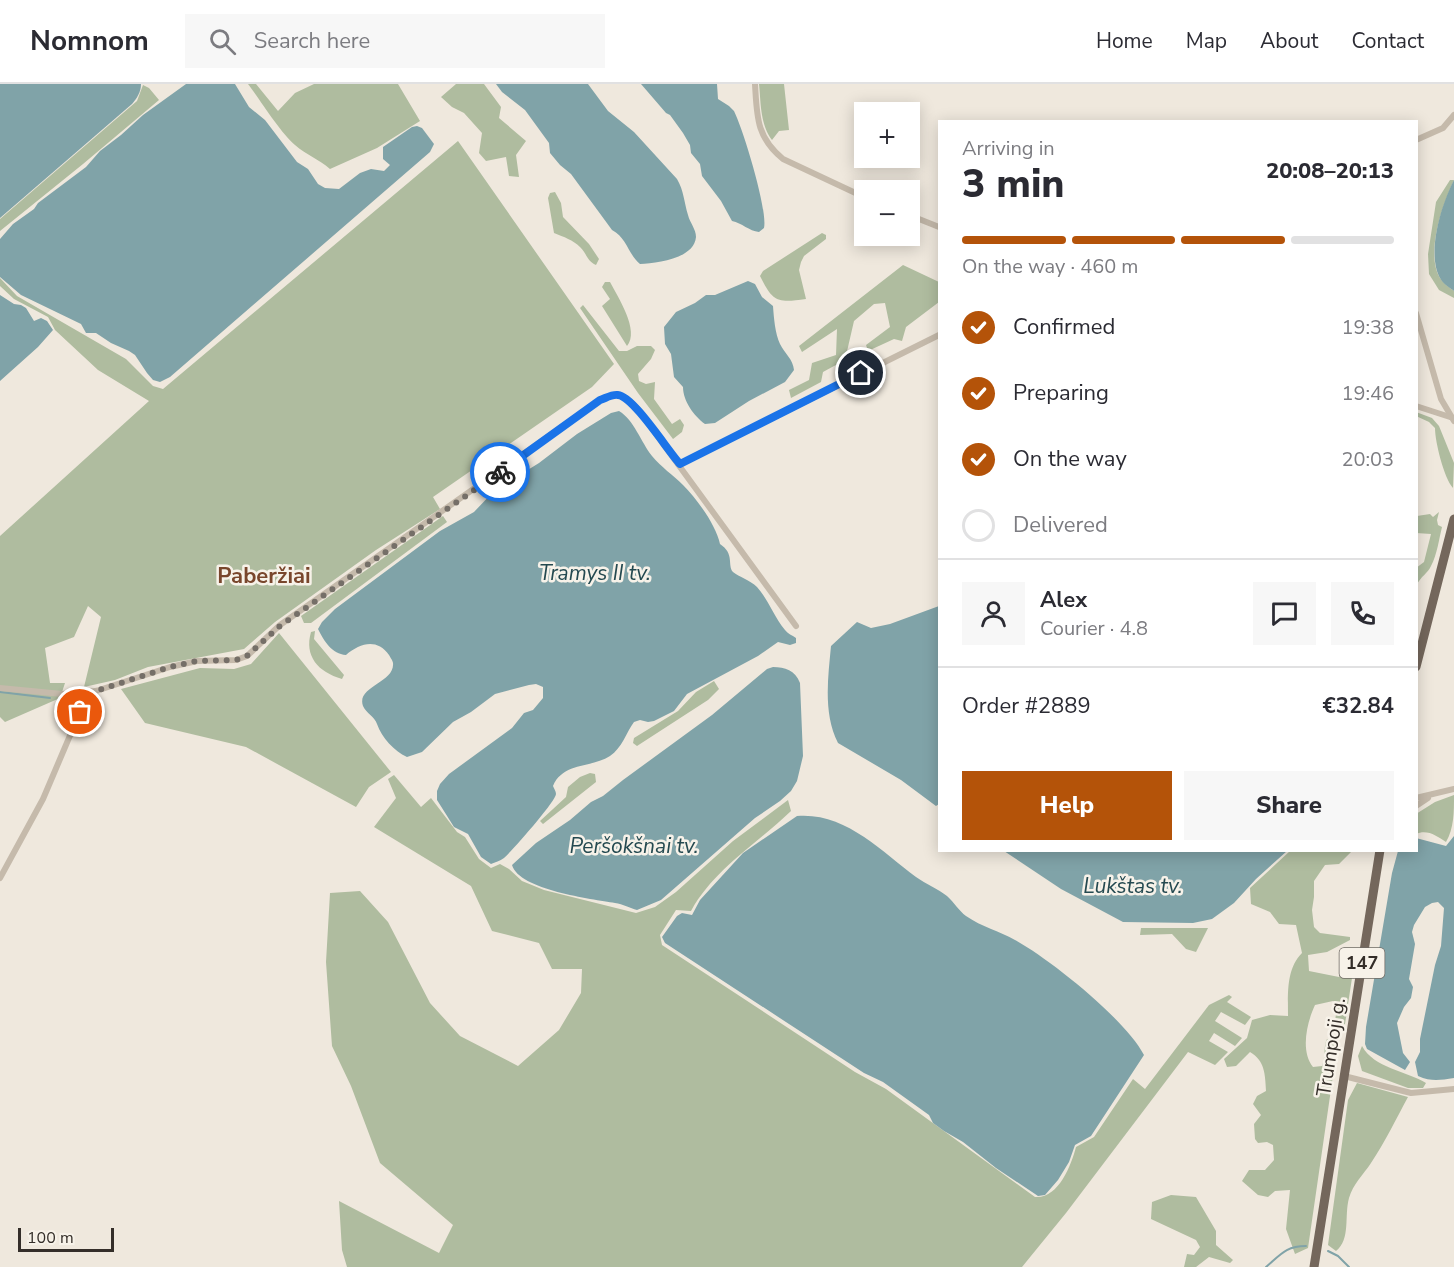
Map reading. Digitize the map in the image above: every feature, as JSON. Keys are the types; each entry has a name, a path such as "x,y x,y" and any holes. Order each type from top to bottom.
{"main road":[{"path":"1418,660 1454,519"},
{"name":"Trumpoji g.","path":"1314,1267 1380,852"}],"street":[{"path":"755,84 759,127 774,152 783,159 854,192"},
{"path":"1418,139 1443,128 1454,116"},
{"path":"920,219 938,227"},
{"path":"1418,320 1441,399 1453,418"},
{"path":"680,464 938,335"},
{"path":"0,688 62,694 96,691 170,667 197,661 236,660 247,656 280,626 600,400 618,395 625,397 637,408 796,626"},
{"path":"1418,407 1453,418"},
{"path":"0,878 43,799 86,700 96,691"},
{"path":"1418,798 1454,789"},
{"path":"1418,805 1431,796"},
{"path":"1344,1076 1411,1093 1454,1089"}],"green space":[{"path":"248,84 256,84 278,111 295,93 314,84 398,84 420,121 377,148 330,169 289,139"},
{"path":"456,84 484,84 501,107 499,118 526,141 516,155 519,177 509,176 506,157 486,161 479,153 482,133 464,113 452,107 441,97"},
{"path":"759,84 784,84 789,130 779,131 772,140 763,120"},
{"path":"143,85 149,88 159,100 0,231 0,219 137,101"},
{"path":"458,141 614,364 592,387 433,497 440,509 376,550 275,622 244,649 148,667 115,680 84,687 101,617 88,606 74,637 45,648 50,683 65,683 60,698 5,722 0,717 0,536 149,401 98,370 55,330 48,317 14,299 0,286 0,278 17,296 126,359 153,386 163,389"},
{"path":"1450,180 1454,180 1437,229 1434,256 1440,278 1454,291 1454,298 1439,290 1429,274 1428,254 1436,202"},
{"path":"555,192 561,203 563,217 589,244 599,259 596,265 577,245 554,233 548,198 550,193"},
{"path":"822,233 826,235 826,239 804,256 799,270 806,299 788,301 777,299 760,276 763,271"},
{"path":"903,265 938,282 938,303 906,327 902,341 894,339 868,351 866,345 890,327 885,303 874,304 854,321 845,360 823,372 821,382 791,398 789,390 809,380 812,363 836,355 837,329 802,352 799,346"},
{"path":"605,282 610,282 626,314 631,332 627,346 602,306 610,299 602,287"},
{"path":"583,305 619,351 627,351 637,346 651,346 655,350 651,359 638,374 639,381 646,384 655,382 654,399 672,424 680,419 684,425 682,432 673,439 638,393 580,308"},
{"path":"1418,413 1432,418 1439,426 1454,463 1453,488 1441,460 1435,428 1418,417"},
{"path":"1439,512 1438,525 1442,527 1435,557 1430,568 1418,583 1418,566 1424,562 1431,534 1418,533 1418,516 1430,514 1433,517"},
{"path":"443,516 447,522 311,623 304,623 301,616"},
{"path":"315,631 314,639 344,675 342,679 326,672 311,656 309,641 311,632"},
{"path":"279,633 391,772 369,787 356,807 246,747 145,723 121,689 200,668 234,669 251,664"},
{"path":"714,681 719,689 708,700 637,746 633,743 634,738 678,711 696,692"},
{"path":"590,773 595,774 596,782 543,824 540,821 566,797 568,787 580,777"},
{"path":"394,775 421,807 431,798 457,832 465,837 479,859 491,868 500,864 522,881 544,890 636,913 655,907 676,892 733,841 788,800 791,811 724,869 691,911 676,910 660,935 662,945 855,1072 886,1089 1035,1197 1050,1193 1057,1187 1067,1172 1076,1147 1094,1137 1133,1079 1145,1089 1209,1005 1229,995 1232,997 1227,1002 1251,1017 1245,1025 1221,1012 1215,1021 1242,1038 1235,1046 1214,1033 1209,1041 1228,1052 1215,1065 1188,1052 1066,1213 1022,1267 347,1267 342,1250 339,1201 439,1253 453,1225 380,1163 351,1086 332,1046 326,962 330,893 360,891 388,922 430,1003 460,1036 518,1066 559,1030 581,993 582,969 552,969 539,943 492,931 471,886 374,827 396,798 388,779"},
{"path":"1454,795 1454,814 1446,842 1428,833 1418,834 1418,813 1435,802"},
{"path":"1289,852 1351,852 1339,864 1325,865 1314,881 1312,910 1314,927 1320,933 1350,937 1350,940 1327,952 1308,955 1309,971 1339,977 1342,974 1352,978 1345,1024 1340,1026 1335,1021 1337,1007 1333,1001 1315,1005 1307,1028 1307,1053 1313,1067 1322,1066 1327,1039 1338,1041 1308,1248 1295,1254 1286,1229 1290,1190 1275,1191 1268,1197 1258,1195 1242,1181 1249,1170 1265,1170 1274,1160 1273,1145 1267,1142 1258,1143 1255,1139 1254,1124 1261,1115 1253,1104 1257,1096 1266,1091 1263,1068 1259,1059 1250,1052 1236,1066 1227,1067 1224,1059 1247,1038 1252,1020 1270,1015 1288,1016 1291,974 1293,966 1302,953 1296,925 1279,924 1270,912 1251,904 1250,888"},
{"path":"1141,928 1208,928 1196,952 1186,949 1172,934 1140,935"},
{"path":"1362,1046 1367,1053 1382,1064 1426,1083 1423,1088 1408,1088 1362,1071 1358,1056"},
{"path":"1357,1083 1408,1097 1381,1147 1351,1193 1344,1240 1336,1251 1328,1245 1348,1100"},
{"path":"1171,1195 1196,1197 1216,1231 1216,1245 1233,1260 1230,1263 1209,1257 1196,1267 1184,1267 1187,1254 1194,1255 1200,1247 1196,1240 1151,1219 1152,1202"}],"water":[{"path":"0,84 141,84 132,104 0,218"},
{"path":"186,84 235,84 249,107 265,120 297,162 308,169 318,184 325,188 339,189 360,173 371,169 384,171 390,165 383,159 383,147 412,127 422,128 434,144 430,152 170,377 160,382 153,380 135,355 129,351 96,333 86,333 81,324 21,295 0,277 0,239 13,224 86,167 100,151 143,115"},
{"path":"496,84 588,84 608,111 634,132 677,179 696,234 694,244 689,250 674,258 640,264 571,174 550,153 549,143 525,110 502,92"},
{"path":"641,84 717,84 718,99 734,111 743,134 759,188 764,228 759,232 732,221 721,201 702,176 700,164 691,153 690,145 683,133 670,115"},
{"path":"1454,180 1454,291 1444,284 1436,268 1435,242 1437,228"},
{"path":"748,281 755,284 762,297 773,306 778,340 794,370 785,382 715,423 705,424 690,408 683,387 674,377 671,354 665,344 664,327 676,312 706,295 715,295"},
{"path":"0,295 26,308 34,321 41,318 47,321 53,330 38,347 0,381"},
{"name":"Tramys II tv.","path":"619,411 633,426 652,456 683,485 700,505 720,544 728,552 733,572 757,587 787,633 796,638 796,643 790,645 778,642 758,656 687,694 674,711 654,721 634,722 621,745 610,756 571,769 558,778 553,786 556,794 542,815 504,858 491,864 481,857 468,834 454,827 437,800 437,791 449,774 512,728 524,713 533,710 543,698 543,687 536,684 529,685 495,694 453,722 422,752 407,757 389,744 363,706 362,699 365,694 392,670 393,662 389,655 374,644 363,645 346,655 341,654 329,646 318,629 335,609 440,531 474,512 494,491 539,463 577,434 611,413"},
{"path":"938,606 938,805 936,806 901,780 838,743 833,732 828,708 831,646 857,622 871,628 890,624"},
{"name":"Peršokšnai tv.","path":"773,667 789,670 800,683 803,756 797,781 791,791 780,801 755,818 661,900 637,910 558,892 528,881 517,874 512,865 536,843 570,820 591,802 603,796 712,715 767,669"},
{"path":"797,816 814,816 831,820 861,835 916,877 947,896 966,916 1009,937 1048,961 1104,1008 1121,1025 1144,1055 1091,1136 1075,1145 1069,1162 1045,1195 1038,1196 933,1123 929,1115 883,1082 864,1073 665,943 662,937 677,916 682,913 692,915 700,900 743,853"},
{"path":"1454,836 1454,1078 1432,1080 1418,1076 1415,1062 1420,1052 1420,1039 1441,946 1444,908 1438,902 1425,907 1412,932 1415,944 1409,979 1413,987 1411,998 1397,1023 1403,1053 1410,1062 1405,1070 1367,1049 1366,1027 1392,873 1398,852 1418,852 1418,839 1446,846"},
{"name":"Lukštas tv.","path":"1006,852 1286,852 1234,903 1212,919 1193,923 1123,922 1061,889"}],"waterway":[{"path":"0,692 50,698"},
{"path":"1266,1267 1289,1249 1306,1246"},
{"path":"1328,1251 1338,1256 1349,1267"}],"way so far":[{"path":"80,712 86,700 96,691 170,667 197,661 236,660 247,656 280,626 391,546 500,472"}],"district":[{"name":"Paberžiai","path":"264,576"}],"route":[{"path":"500,472 600,400 610,396 625,397 637,408 665,448 680,464 861,373"}]}
